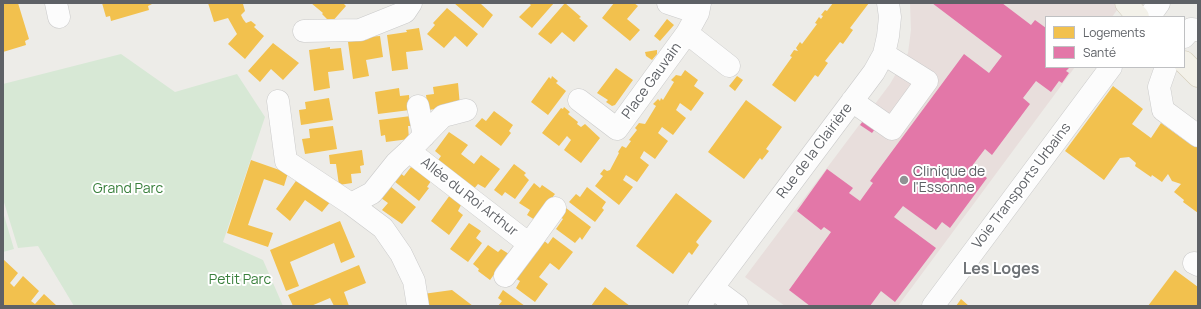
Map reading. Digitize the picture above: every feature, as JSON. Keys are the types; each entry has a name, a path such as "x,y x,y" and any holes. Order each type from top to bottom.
{"main road":[{"path":"1126,3 1137,16"},
{"path":"1185,63 1198,76"}],"street":[{"path":"304,31 360,30 405,12 411,3"},
{"name":"Place Gauvain","path":"579,100 617,129 687,33 699,8 668,3"},
{"name":"Rue de la Clairière","path":"699,306 874,72 884,54 890,17 888,3"},
{"path":"1150,16 1159,3"},
{"path":"1185,36 1191,29 1198,30"},
{"name":"Place Gauvain","path":"687,33 729,66"},
{"path":"852,101 892,129 928,81 884,54"},
{"name":"Voie Transports Urbains","path":"933,306 1110,68"},
{"path":"1166,68 1159,88 1163,110 1198,136"},
{"path":"278,101 286,161 351,204 383,228 401,254 414,281 418,306"},
{"name":"Allée du Roi Arthur","path":"418,106 417,144 529,244"},
{"name":"Allée du Roi Arthur","path":"351,204 372,193 396,163 417,144 443,116 466,110"},
{"name":"Allée du Roi Arthur","path":"505,276 555,208"},
{"path":"713,288 737,306"}],"shaded area":[{"name":"Clinique de l'Essonne","path":"910,3 1117,3 1120,6 1113,16 1045,16 1045,68 1074,68 898,306 785,306 745,277 890,84 908,53 911,30"}],"green space":[{"name":"Grand Parc","path":"121,54 175,92 237,74 265,117 223,242 263,260 283,306 74,306 38,246 18,248 3,199 3,84"},
{"path":"3,212 14,249 3,252"}],"building: Logements":[{"path":"18,3 29,39 25,41 26,45 3,52 3,4"},
{"path":"102,3 152,4 148,6 149,10 111,21 110,16 106,17"},
{"path":"208,3 243,4 245,11 241,15 243,19 246,23 251,21 256,25 254,27 264,36 245,59 228,44 237,34 228,18 214,22"},
{"path":"311,3 343,3 346,6 331,23 322,14 323,13"},
{"path":"454,3 482,3 481,4 493,15 483,28"},
{"path":"528,3 554,3 532,28 519,17 531,5"},
{"path":"565,3 581,17 579,18 588,26 574,42 562,32 551,44 538,34"},
{"path":"614,3 634,3 638,6 627,19 640,30 630,41 602,18"},
{"path":"833,3 869,3 850,28 853,30 843,44 840,42 825,61 828,63 818,77 815,75 795,102 772,85 792,57 790,56 794,50 798,51 796,48 800,42 802,44 817,24 815,23 819,17 821,19 823,16 821,15 825,10 827,11"},
{"path":"447,8 478,34 467,47 455,36 444,48 427,34 435,25 433,23"},
{"path":"667,19 674,25 660,41 654,36"},
{"path":"419,28 423,50 406,52 408,69 392,71 387,35 407,32 406,30"},
{"path":"380,36 383,57 366,60 369,76 353,79 348,42 369,39 368,37"},
{"path":"273,43 299,63 283,80 271,69 260,82 248,71"},
{"path":"330,47 330,49 341,48 344,70 328,72 330,88 314,91 309,50"},
{"path":"657,50 657,54 652,60 646,56 645,52"},
{"path":"616,68 633,80 615,105 612,106 606,102 608,100 597,93"},
{"path":"685,70 698,80 694,86 704,93 691,111 680,103 676,110 686,118 673,135 662,127 658,133 668,141 655,159 644,151 640,158 649,165 637,182 626,175 623,180 633,187 619,205 595,186 603,176 600,174 604,169 607,171 610,170 622,146 626,148 631,141 629,140 637,130 635,128 639,123 645,124 656,106 653,104 658,99 660,101 661,98 663,100 674,82 671,80 676,75 681,76"},
{"path":"552,76 558,81 556,83 566,91 548,115 531,102 549,77 551,79"},
{"path":"737,76 743,80 735,91 729,86"},
{"path":"458,83 460,106 428,110 426,95 434,94 433,87"},
{"path":"1113,86 1143,109 1132,124 1151,138 1161,123 1190,144 1191,142 1198,147 1198,213 1183,202 1184,200 1174,192 1181,184 1172,181 1168,174 1162,182 1152,175 1151,177 1135,166 1136,163 1129,157 1120,158 1104,180 1065,151"},
{"path":"399,88 400,96 409,95 410,110 378,114 375,92"},
{"path":"329,98 333,120 301,125 299,110 306,109 305,102"},
{"path":"746,100 782,127 766,149 769,151 762,160 760,158 744,179 708,152"},
{"path":"564,107 570,112 568,114 578,122 577,124 581,127 585,124 600,138 581,163 564,150 571,140 567,136 559,146 542,133 561,108 563,109"},
{"path":"494,111 513,125 509,131 511,133 501,146 475,126 482,118 486,121"},
{"path":"411,116 413,126 408,126 409,139 386,142 385,135 381,136 379,120"},
{"path":"333,126 337,149 305,154 302,139 310,138 309,129"},
{"path":"449,132 468,145 461,154 474,164 481,155 500,169 485,188 478,184 473,190 436,163 441,156 435,151"},
{"path":"362,150 364,165 360,166 361,173 351,174 352,183 339,185 336,164 330,164 329,155"},
{"path":"251,160 288,173 284,186 264,179 248,225 273,233 268,247 227,233"},
{"path":"514,164 526,173 524,175 529,180 515,199 505,192 502,196 494,190"},
{"path":"411,167 431,181 427,187 429,188 419,201 394,181 400,173 404,176"},
{"path":"298,178 331,201 322,212 305,200 290,221 276,209"},
{"path":"534,183 540,188 542,185 555,194 535,220 527,215 530,210 519,203"},
{"path":"390,186 416,207 402,224 382,210 388,203 381,198"},
{"path":"587,187 606,202 602,208 604,210 595,222 569,202 576,194 580,197"},
{"path":"676,193 712,221 696,242 699,245 692,255 689,252 673,274 636,246"},
{"path":"450,195 462,203 458,211 463,215 449,235 431,221"},
{"path":"566,208 591,227 582,240 580,237 575,243 556,229 563,219 559,216"},
{"path":"340,221 355,257 341,263 334,243 290,262 299,286 286,291 270,250"},
{"path":"469,223 481,231 476,238 482,243 468,262 450,249"},
{"path":"553,237 573,252 559,270 550,263 539,277 548,284 535,302 516,288 520,281 513,277 542,239 548,244"},
{"path":"488,245 498,252 501,249 509,254 490,280 478,271 479,269 473,264"},
{"path":"3,259 18,273 10,283 14,287 23,276 39,291 31,301 35,304 44,294 57,306 3,306"},
{"path":"359,265 366,283 344,292 349,306 334,306 330,298 311,306 293,306 288,295"},
{"path":"1175,270 1198,287 1198,306 1148,306"},
{"path":"605,287 618,297 630,306 591,306"},
{"path":"452,290 473,306 425,306 423,294"},
{"path":"503,290 525,306 498,306 502,301 498,298"},
{"path":"961,299 969,306 956,306"}],"building: Santé":[{"name":"Clinique de l'Essonne","path":"932,3 1002,3 1031,25 1035,20 1045,27 1045,68 1069,68 1066,71 1069,73 1062,83 1059,81 1051,92 1036,81 1023,98 1030,104 992,155 985,149 972,166 987,178 950,228 942,222 936,230 903,206 894,217 936,248 895,302 881,291 870,306 810,306 789,290 831,232 824,227 821,230 797,211 827,169 853,188 849,193 860,201 873,183 870,181 964,54 989,73 1002,56"},
{"path":"866,117 878,125 872,133 860,125"}],"place":[{"name":"Clinique de l'Essonne","path":"904,180"}],"district":[{"name":"Les Loges","path":"1001,270"}],"park label":[{"name":"Petit Parc","path":"240,280"}]}
